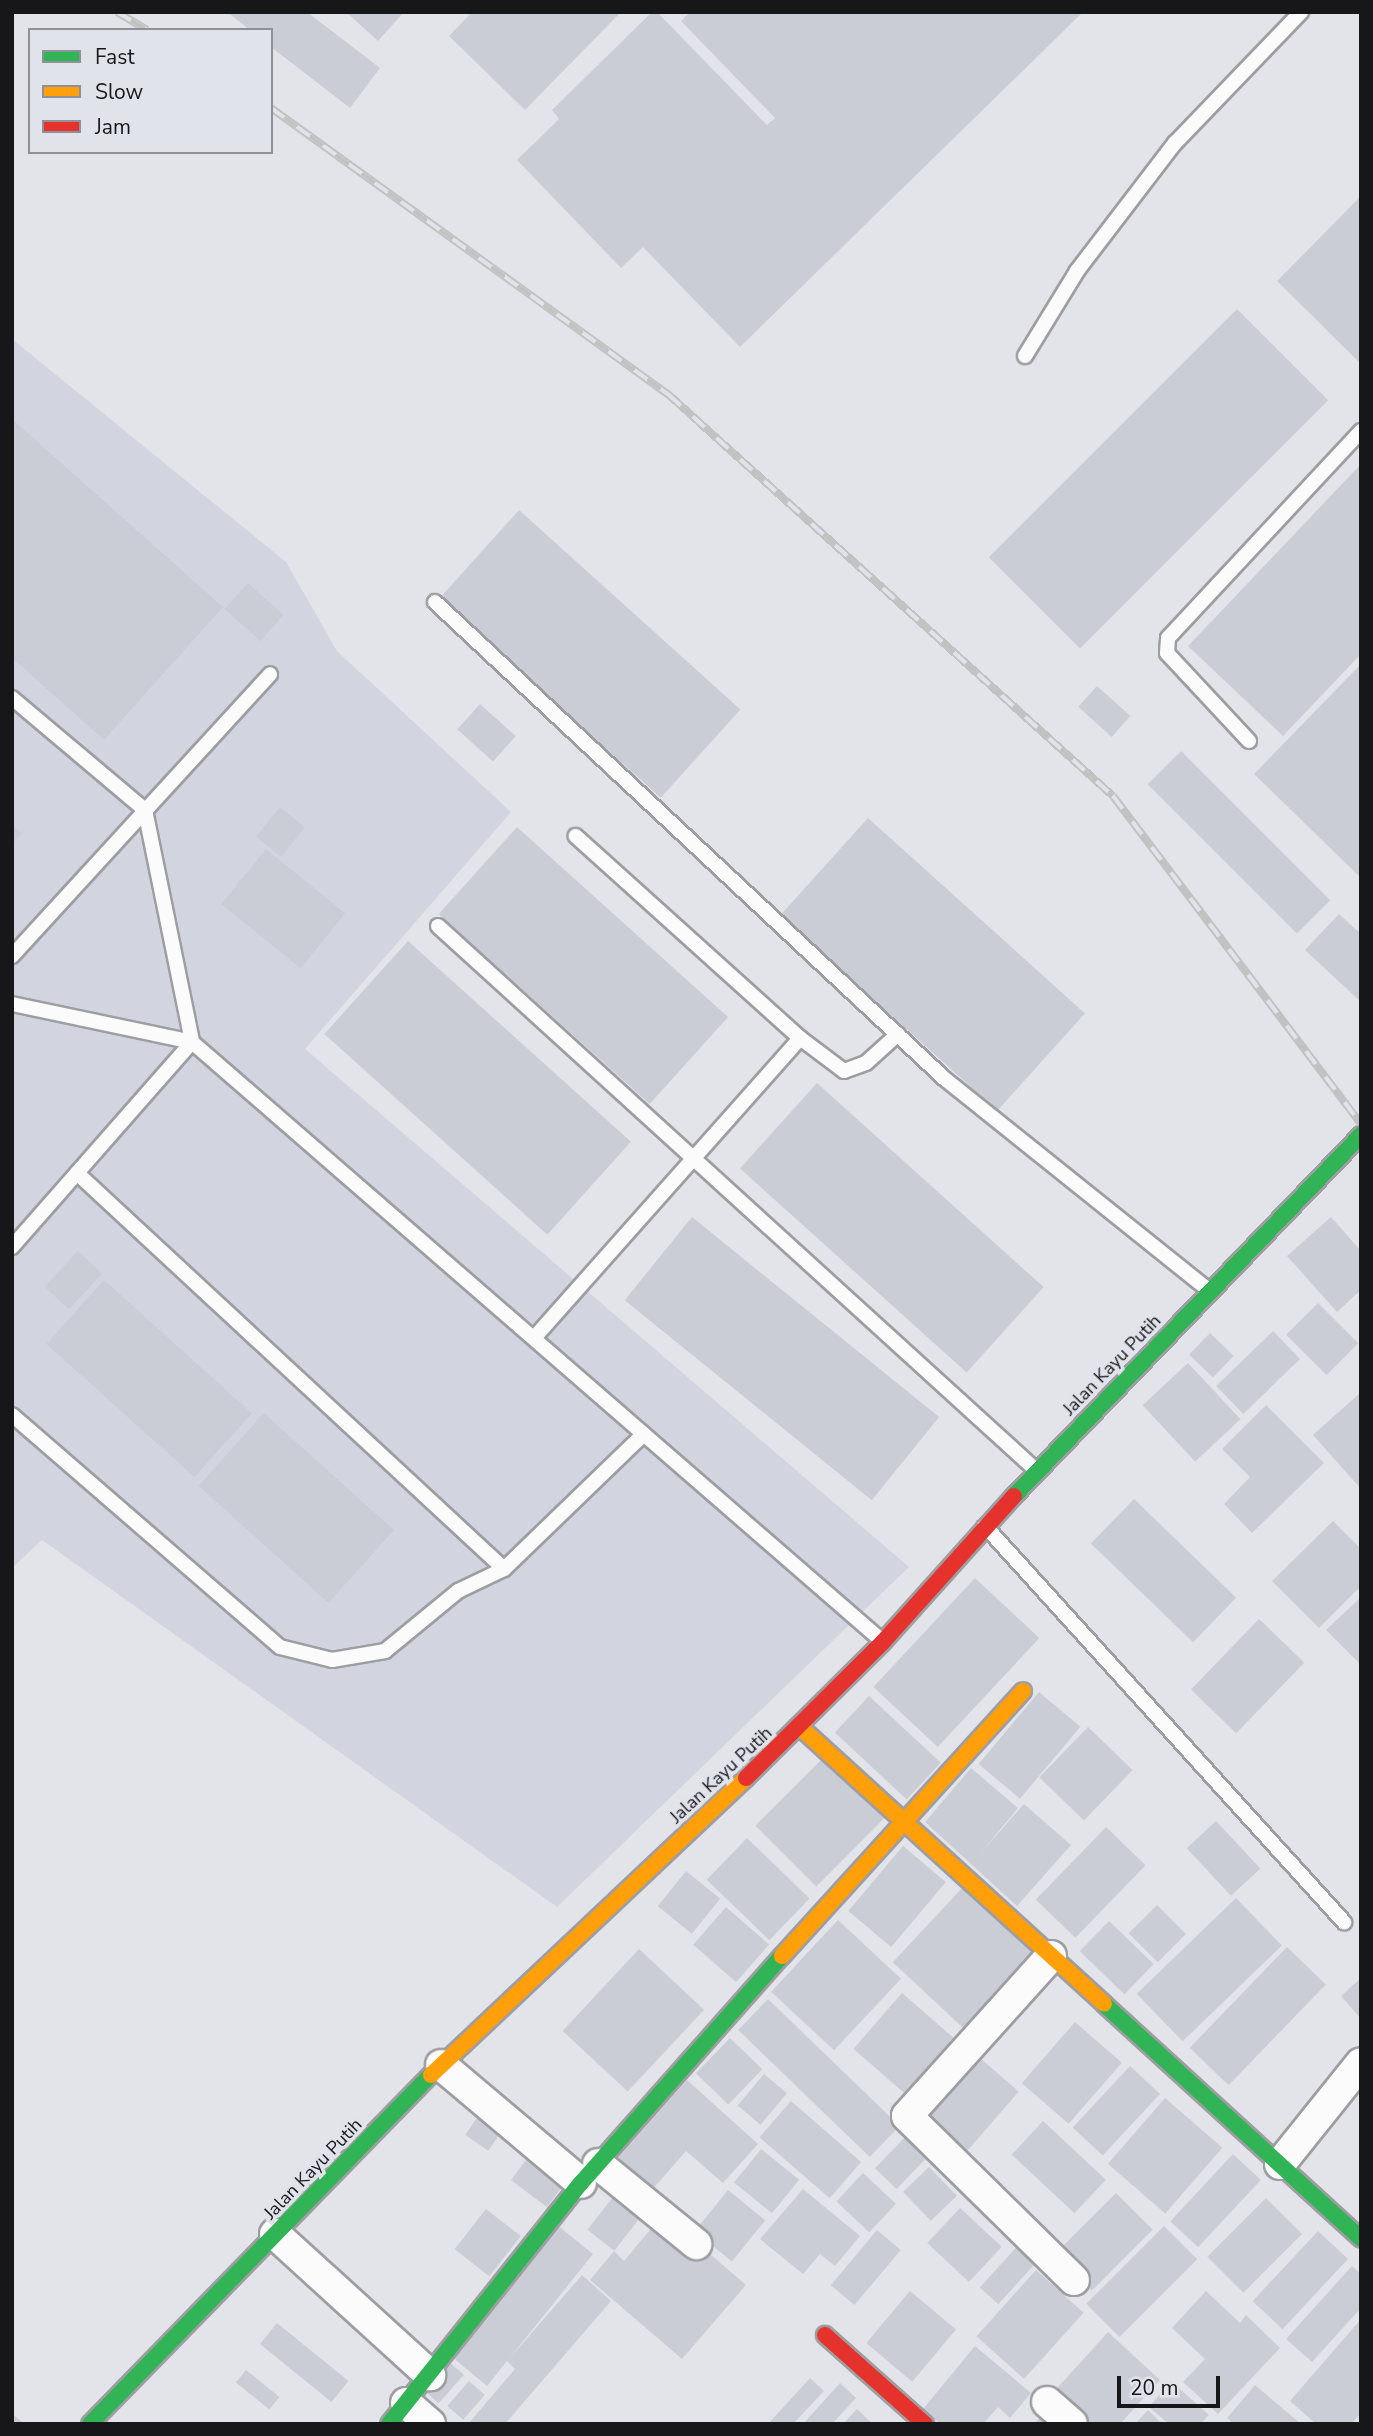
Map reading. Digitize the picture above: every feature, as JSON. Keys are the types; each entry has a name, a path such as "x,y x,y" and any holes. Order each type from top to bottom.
{"street":[{"name":"Jalan Kayu Putih","path":"90,2424 441,2065 800,1727 883,1642 985,1526 1361,1135"},
{"path":"430,2424 398,2414 590,2173 902,1820 1023,1690"},
{"path":"800,1727 1361,2239"},
{"path":"1051,1956 907,2116 1074,2280"},
{"path":"1280,2164 1361,2063"},
{"path":"441,2065 590,2173 696,2244"},
{"path":"275,2234 430,2375"},
{"path":"825,2335 925,2424"},
{"path":"1047,2402 1072,2424"}],"lane":[{"path":"1025,356 1077,271 1175,143 1301,12"},
{"path":"1248,741 1167,653 1168,638 1361,431"},
{"path":"435,602 945,1079 1209,1291"},
{"path":"12,956 270,674"},
{"path":"12,698 145,810 192,1042"},
{"path":"576,836 800,1038 844,1071 866,1063 898,1034"},
{"path":"438,926 1038,1472"},
{"path":"12,1004 192,1042 883,1642"},
{"path":"534,1338 800,1038"},
{"path":"12,1247 192,1042"},
{"path":"77,1173 504,1569"},
{"path":"12,1415 280,1647 332,1660 385,1651 457,1591 504,1569 644,1434"},
{"path":"985,1526 1344,1922"}],"shaded area":[{"path":"12,339 286,562 337,651 511,812 305,1049 909,1567 557,1907 42,1540 12,1568"}],"building":[{"path":"227,12 307,12 380,68 350,108 273,49 273,28 247,28"},
{"path":"346,12 404,12 378,41"},
{"path":"472,12 621,12 525,110 449,36"},
{"path":"652,12 657,12 767,125 775,118 681,21 690,12 1083,12 740,347 643,247 621,268 517,160 559,119 552,110"},
{"path":"1361,196 1361,364 1277,281"},
{"path":"1237,309 1328,400 1080,648 989,557"},
{"path":"12,419 223,607 104,740 12,658"},
{"path":"1361,464 1361,654 1283,736 1188,646"},
{"path":"519,510 740,709 661,798 439,598"},
{"path":"248,583 284,615 260,641 225,609"},
{"path":"1361,664 1361,878 1254,774"},
{"path":"1097,686 1130,716 1112,737 1078,707"},
{"path":"480,704 516,736 493,761 457,729"},
{"path":"1181,751 1330,900 1297,933 1148,784"},
{"path":"280,807 305,827 281,857 256,837"},
{"path":"868,818 1085,1013 997,1111 780,915"},
{"path":"12,825 22,833 12,844"},
{"path":"517,827 728,1017 650,1104 439,914"},
{"path":"266,849 345,913 301,968 221,904"},
{"path":"1339,914 1361,934 1361,1002 1305,950"},
{"path":"408,941 631,1142 547,1235 324,1034"},
{"path":"817,1083 1044,1287 967,1373 740,1168"},
{"path":"692,1217 939,1417 872,1500 625,1300"},
{"path":"1331,1217 1361,1251 1361,1290 1337,1312 1287,1256"},
{"path":"78,1251 102,1274 69,1309 45,1287"},
{"path":"104,1280 252,1413 194,1477 46,1344"},
{"path":"1318,1303 1358,1343 1326,1375 1286,1335"},
{"path":"1273,1331 1300,1359 1243,1414 1216,1386"},
{"path":"1210,1333 1234,1356 1213,1378 1189,1355"},
{"path":"1188,1363 1241,1419 1195,1462 1143,1405"},
{"path":"1361,1392 1361,1489 1313,1435"},
{"path":"1266,1405 1324,1463 1252,1533 1224,1504 1250,1477 1222,1449"},
{"path":"264,1413 394,1530 328,1603 198,1486"},
{"path":"1134,1499 1236,1598 1193,1642 1091,1544"},
{"path":"1333,1521 1361,1549 1361,1586 1319,1628 1272,1581"},
{"path":"975,1578 1039,1638 938,1747 873,1687"},
{"path":"1361,1597 1361,1665 1326,1630"},
{"path":"1259,1619 1304,1663 1236,1733 1191,1689"},
{"path":"1039,1692 1080,1727 1020,1799 979,1764"},
{"path":"869,1696 941,1763 907,1799 835,1733"},
{"path":"1088,1727 1133,1770 1084,1820 1039,1777"},
{"path":"824,1757 885,1818 816,1886 755,1826"},
{"path":"971,1768 1018,1808 980,1854 1024,1804 1071,1845 1017,1906 925,1822"},
{"path":"1216,1821 1260,1869 1231,1896 1187,1848"},
{"path":"1106,1827 1146,1865 1075,1938 1036,1900"},
{"path":"747,1838 810,1898 769,1940 707,1880"},
{"path":"903,1846 946,1882 891,1947 848,1911"},
{"path":"686,1871 720,1899 692,1934 658,1906"},
{"path":"963,1887 1033,1952 963,2028 893,1962"},
{"path":"1236,1898 1282,1945 1183,2041 1137,1994"},
{"path":"1157,1905 1186,1934 1158,1962 1129,1933"},
{"path":"726,1907 769,1944 736,1982 693,1945"},
{"path":"838,1920 901,1979 834,2050 771,1992"},
{"path":"1109,1921 1154,1964 1124,1994 1080,1951"},
{"path":"1287,1947 1326,1985 1229,2085 1190,2048"},
{"path":"639,1949 704,2010 628,2092 563,2031"},
{"path":"1361,1978 1361,2019 1341,1996"},
{"path":"902,1993 957,2041 909,2097 853,2049"},
{"path":"768,1999 900,2126 870,2157 738,2030"},
{"path":"1075,2022 1122,2063 1069,2124 1022,2083"},
{"path":"730,2038 762,2069 728,2105 696,2073"},
{"path":"972,2051 1019,2092 962,2157 915,2117"},
{"path":"1130,2066 1160,2094 1103,2155 1073,2127"},
{"path":"764,2074 787,2093 761,2125 738,2105"},
{"path":"687,2080 758,2144 723,2183 686,2151 645,2198 610,2167"},
{"path":"1165,2098 1222,2148 1165,2214 1108,2164"},
{"path":"791,2101 861,2162 830,2198 760,2137"},
{"path":"479,2115 502,2131 488,2151 465,2135"},
{"path":"1043,2121 1106,2180 1075,2213 1012,2155"},
{"path":"909,2133 931,2154 897,2189 875,2168"},
{"path":"761,2149 799,2180 772,2213 734,2182"},
{"path":"1233,2154 1261,2180 1198,2247 1170,2221"},
{"path":"529,2156 565,2183 547,2207 511,2180"},
{"path":"929,2167 957,2196 931,2221 903,2192"},
{"path":"863,2173 896,2204 869,2232 836,2202"},
{"path":"803,2189 860,2236 835,2266 820,2254 803,2274 760,2239"},
{"path":"728,2190 765,2220 732,2261 695,2231"},
{"path":"617,2192 644,2213 614,2251 587,2230"},
{"path":"1116,2193 1153,2230 1092,2291 1055,2254"},
{"path":"1266,2198 1302,2234 1243,2293 1207,2257"},
{"path":"960,2208 1002,2247 969,2282 927,2243"},
{"path":"486,2209 521,2236 489,2276 455,2249"},
{"path":"556,2224 593,2254 509,2359 582,2275 611,2301 505,2424 468,2424 515,2369 507,2361 487,2386 451,2356"},
{"path":"654,2225 693,2259 703,2248 746,2285 682,2359 590,2280 614,2251 624,2261"},
{"path":"1164,2226 1197,2259 1119,2337 1086,2304"},
{"path":"877,2230 901,2250 854,2305 831,2285"},
{"path":"1318,2231 1348,2259 1283,2329 1253,2301"},
{"path":"1020,2243 1039,2260 998,2304 980,2288"},
{"path":"1352,2266 1361,2274 1361,2308 1312,2362 1286,2339"},
{"path":"1036,2270 1084,2313 1024,2379 976,2336"},
{"path":"910,2291 956,2330 912,2382 866,2343"},
{"path":"1206,2291 1240,2323 1246,2315 1280,2348 1218,2414 1183,2382 1205,2359 1172,2328"},
{"path":"1361,2319 1361,2413 1351,2424 1316,2424 1290,2401"},
{"path":"277,2323 348,2381 332,2402 260,2344"},
{"path":"1108,2332 1160,2380 1120,2424 1080,2424 1050,2396"},
{"path":"975,2346 1031,2393 1010,2418 998,2407 983,2424 940,2424 923,2409"},
{"path":"446,2359 464,2375 438,2403 421,2387"},
{"path":"246,2370 279,2397 269,2409 236,2382"},
{"path":"810,2378 824,2391 793,2424 768,2424"},
{"path":"469,2381 485,2395 463,2420 447,2406"},
{"path":"1171,2381 1209,2415 1200,2424 1169,2424 1149,2407"},
{"path":"840,2383 856,2398 832,2424 803,2424"},
{"path":"1255,2385 1301,2424 1234,2424 1227,2418"},
{"path":"1048,2408 1066,2424 1034,2424"},
{"path":"857,2409 873,2424 843,2424"},
{"path":"1148,2410 1162,2424 1135,2424"},
{"path":"12,2414 25,2424 12,2424"}],"railway":[{"path":"117,12 144,28"},
{"path":"273,109 669,395 1113,796 1361,1124"}],"traffic: fast":[{"path":"1014,1496 1361,1135"},
{"path":"389,2424 581,2183 782,1956"},
{"path":"1104,2004 1361,2239"},
{"path":"90,2424 431,2075"}],"traffic: slow":[{"path":"782,1956 1023,1691"},
{"path":"800,1727 1104,2004"},
{"path":"431,2075 746,1778"}],"traffic: jam":[{"path":"746,1778 883,1642 1014,1496"},
{"path":"825,2335 925,2424"}]}
